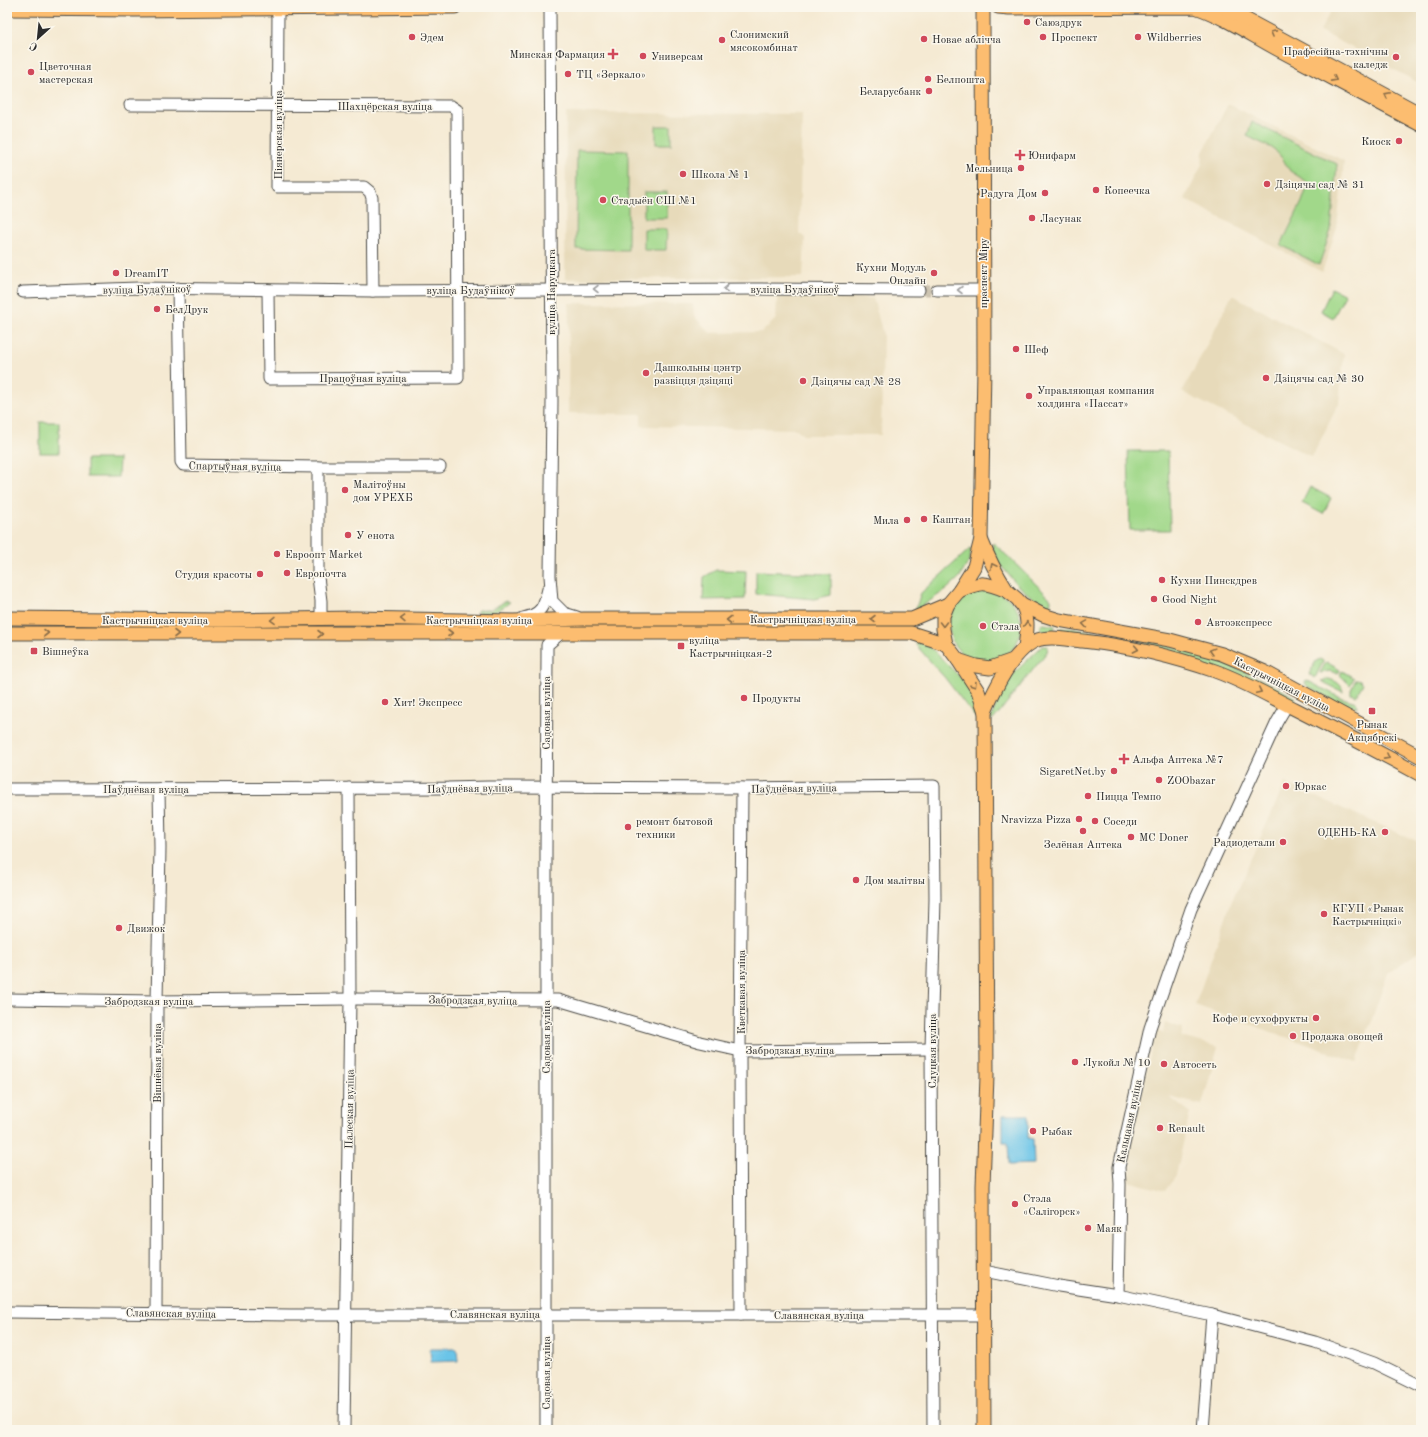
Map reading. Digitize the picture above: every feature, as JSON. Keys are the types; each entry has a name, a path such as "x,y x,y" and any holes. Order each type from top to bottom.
{"main road":[{"path":"7,9 135,10 455,7"},
{"name":"праспект Міру","path":"981,539 984,367 983,7"},
{"path":"998,7 1195,7 1210,12 1421,126"},
{"path":"1223,7 1421,114"},
{"path":"981,539 974,567 959,591 948,604 943,616 942,629 946,644 978,691 985,712 987,1076 984,1186 984,1430"},
{"path":"981,539 992,566 1007,591 1020,603 1026,617 1028,627 1026,647 1013,660 993,693 985,712"},
{"path":"959,591 974,584 988,584 1007,591"},
{"name":"Кастрычніцкая вуліца","path":"1020,603 1043,615 1059,620 1170,640 1222,654 1265,672 1421,757"},
{"name":"Кастрычніцкая вуліца","path":"7,618 221,620 356,618 513,621 584,619 912,619 948,604"},
{"name":"Кастрычніцкая вуліца","path":"7,633 911,633 946,644"},
{"name":"Кастрычніцкая вуліца","path":"1026,647 1034,641 1045,638 1110,644 1161,654 1217,672 1287,705 1421,775"},
{"path":"958,660 976,666 990,668 1013,660"}],"street":[{"name":"вуліца Наруцкага","path":"550,7 552,401 550,576"},
{"name":"Піянерская вуліца","path":"278,9 277,187 364,187 367,189 372,195 373,291"},
{"name":"Шахцёрская вуліца","path":"130,105 456,107 458,112 458,290"},
{"name":"вуліца Будаўнікоў","path":"23,292 178,288 373,291 754,289 919,290"},
{"name":"Спартыўная вуліца","path":"178,288 181,462 183,465 440,467"},
{"name":"Працоўная вуліца","path":"268,290 269,379 277,379 458,378 458,290"},
{"path":"937,290 983,290"},
{"path":"318,467 318,577 320,619"},
{"path":"550,576 552,600 564,613 584,619"},
{"path":"513,621 539,612 545,601 550,576"},
{"path":"532,633 548,645 561,633"},
{"name":"Садовая вуліца","path":"546,1430 546,787 548,645"},
{"name":"Кастрычніцкая вуліца","path":"1150,1028 1191,909 1277,722 1287,705"},
{"name":"Паўднёвая вуліца","path":"7,789 546,787 742,788 934,786"},
{"name":"Слуцкая вуліца","path":"933,1430 931,1049 935,899 934,786"},
{"name":"Палеская вуліца","path":"344,1430 350,999 349,788"},
{"name":"Кветкавая вуліца","path":"741,1315 740,1050 742,788"},
{"name":"Вішнёвая вуліца","path":"156,1313 160,848 159,789"},
{"name":"Забродзкая вуліца","path":"7,999 158,1001 350,999 558,1000 700,1042 740,1050 931,1049"},
{"name":"Кальцавая вуліца","path":"1118,1295 1119,1167 1150,1028"},
{"path":"984,1271 1059,1286 1118,1295 1212,1315 1322,1345 1374,1363 1421,1386"},
{"name":"Славянская вуліца","path":"7,1312 983,1315"},
{"path":"1203,1430 1212,1315"}],"shaded area":[{"name":"Прафесійна-тэхнічны каледж","path":"1333,7 1421,7 1421,84 1320,31"},
{"name":"Дзіцячы сад № 31","path":"1228,104 1344,161 1337,228 1322,272 1185,199 1202,164 1203,152"},
{"name":"Школа № 1","path":"566,113 802,114 799,233 805,238 803,277 565,279"},
{"name":"Дзіцячы сад № 30","path":"1232,295 1344,354 1339,403 1312,457 1182,392"},
{"path":"777,297 873,298 883,334 881,435 803,435 797,429 641,426 641,414 568,413 569,303 693,304 694,316 710,333 762,332 776,319"},
{"name":"КГУП «Рынак Кастрычніцкі»","path":"1285,783 1421,843 1421,950 1388,973 1357,1062 1195,1005 1232,901"},
{"path":"1165,1023 1183,1028 1181,1037 1218,1047 1202,1105 1169,1097 1190,1112 1176,1175 1165,1191 1128,1181 1132,1163 1127,1156 1156,1031 1163,1033"}],"green space":[{"path":"1252,122 1337,164 1331,230 1319,265 1281,245 1302,202 1308,185 1306,181 1290,171 1274,149 1247,136"},
{"path":"656,126 671,126 671,144 656,144"},
{"name":"Стадыён СШ №1","path":"577,150 628,151 628,250 576,249"},
{"path":"644,192 667,192 667,218 644,218"},
{"path":"644,229 667,229 666,250 644,250"},
{"path":"1332,288 1345,295 1333,318 1321,311"},
{"path":"40,422 59,422 59,453 40,453"},
{"path":"1128,451 1168,451 1170,530 1130,530"},
{"path":"87,459 119,459 118,477 87,477"},
{"path":"1310,487 1331,498 1323,514 1302,503"},
{"path":"992,544 995,544 1051,599 1050,610 1018,586 993,556"},
{"path":"971,548 970,559 960,577 947,589 915,611 921,593"},
{"path":"716,570 746,571 745,599 703,600 704,577"},
{"path":"756,571 831,574 831,595 814,599 756,594"},
{"path":"985,590 1005,596 1015,606 1021,626 1015,646 1005,656 985,662 965,656 955,646 949,626 955,606 965,596"},
{"path":"506,601 510,602 494,612 485,614 476,612 478,610 490,610"},
{"path":"1044,624 1055,626 1054,631 1045,632 1041,629 1041,625"},
{"path":"1061,627 1160,643 1201,655 1260,679 1296,698 1294,702 1128,642 1061,632"},
{"path":"916,640 930,647 967,684 975,701 975,717 945,678 916,645"},
{"path":"1042,646 1048,646 1047,652 994,719 990,720 1003,687 1011,676"},
{"path":"1320,659 1323,662 1315,678 1309,674 1316,661"},
{"path":"1326,662 1340,670 1338,674 1330,671 1320,673"},
{"path":"1342,671 1354,678 1350,685 1340,675"},
{"path":"1329,679 1338,683 1343,692 1321,681"},
{"path":"1356,679 1363,683 1356,696 1351,694 1351,690"},
{"path":"1306,680 1339,697 1356,702 1357,707 1337,702 1308,687 1305,683"}],"water":[{"path":"1003,1115 1028,1115 1028,1138 1033,1139 1034,1164 1009,1165 1008,1142 1003,1142"},
{"path":"430,1348 457,1348 458,1361 431,1362"}],"tunnel":[{"path":"919,290 937,290"}],"place":[{"name":"Саюздрук","path":"1027,22"},
{"name":"Эдем","path":"412,37"},
{"name":"Проспект","path":"1043,37"},
{"name":"Wildberries","path":"1138,37"},
{"name":"Новае аблічча","path":"924,39"},
{"name":"Слонимский мясокомбинат","path":"722,40"},
{"name":"Минская Фармация","path":"613,54"},
{"name":"Универсам","path":"643,56"},
{"name":"Прафесійна-тэхнічны каледж","path":"1396,57"},
{"name":"Цветочная мастерская","path":"31,72"},
{"name":"ТЦ «Зеркало»","path":"568,74"},
{"name":"Белпошта","path":"928,79"},
{"name":"Беларусбанк","path":"929,91"},
{"name":"Киоск","path":"1399,141"},
{"name":"Юнифарм","path":"1020,155"},
{"name":"Мельница","path":"1021,168"},
{"name":"Школа № 1","path":"683,174"},
{"name":"Дзіцячы сад № 31","path":"1267,184"},
{"name":"Копеечка","path":"1096,190"},
{"name":"Радуга Дом","path":"1045,193"},
{"name":"Стадыён СШ №1","path":"603,200"},
{"name":"Ласунак","path":"1032,218"},
{"name":"DreamIT","path":"116,273"},
{"name":"Кухни Модуль Онлайн","path":"934,273"},
{"name":"БелДрук","path":"157,309"},
{"name":"Шеф","path":"1016,349"},
{"name":"Дашкольны цэнтр развіцця дзіцяці","path":"646,373"},
{"name":"Дзіцячы сад № 30","path":"1266,378"},
{"name":"Дзіцячы сад № 28","path":"803,381"},
{"name":"Управляющая компания холдинга «Пассат»","path":"1029,396"},
{"name":"Малітоўны дом УРЕХБ","path":"345,490"},
{"name":"Каштан","path":"924,519"},
{"name":"Мила","path":"907,520"},
{"name":"У енота","path":"348,535"},
{"name":"Евроопт Market","path":"277,554"},
{"name":"Европочта","path":"287,573"},
{"name":"Студия красоты","path":"260,574"},
{"name":"Кухни Пинскдрев","path":"1162,580"},
{"name":"Good Night","path":"1154,599"},
{"name":"Автоэкспресс","path":"1198,622"},
{"name":"Стэла","path":"983,626"},
{"name":"вуліца Кастрычніцкая-2","path":"681,646"},
{"name":"Вішнеўка","path":"34,651"},
{"name":"Продукты","path":"744,698"},
{"name":"Хит! Экспресс","path":"385,702"},
{"name":"Рынак Акцябрскі","path":"1372,711"},
{"name":"Альфа Аптека №7","path":"1124,759"},
{"name":"SigaretNet.by","path":"1114,771"},
{"name":"ZOObazar","path":"1159,780"},
{"name":"Юркас","path":"1286,786"},
{"name":"Пицца Темпо","path":"1088,796"},
{"name":"Nravizza Pizza","path":"1079,819"},
{"name":"Соседи","path":"1095,821"},
{"name":"ремонт бытовой техники","path":"628,827"},
{"name":"Зелёная Аптека","path":"1083,831"},
{"name":"ОДЕНЬ-КА","path":"1385,832"},
{"name":"MC Doner","path":"1131,837"},
{"name":"Радиодетали","path":"1283,842"},
{"name":"Дом малітвы","path":"856,880"},
{"name":"КГУП «Рынак Кастрычніцкі»","path":"1324,914"},
{"name":"Движок","path":"119,928"},
{"name":"Кофе и сухофрукты","path":"1316,1018"},
{"name":"Продажа овощей","path":"1293,1036"},
{"name":"Лукойл № 10","path":"1075,1062"},
{"name":"Автосеть","path":"1164,1064"},
{"name":"Renault","path":"1160,1128"},
{"name":"Рыбак","path":"1033,1131"},
{"name":"Стэла «Салігорск»","path":"1015,1204"},
{"name":"Маяк","path":"1088,1228"}]}
